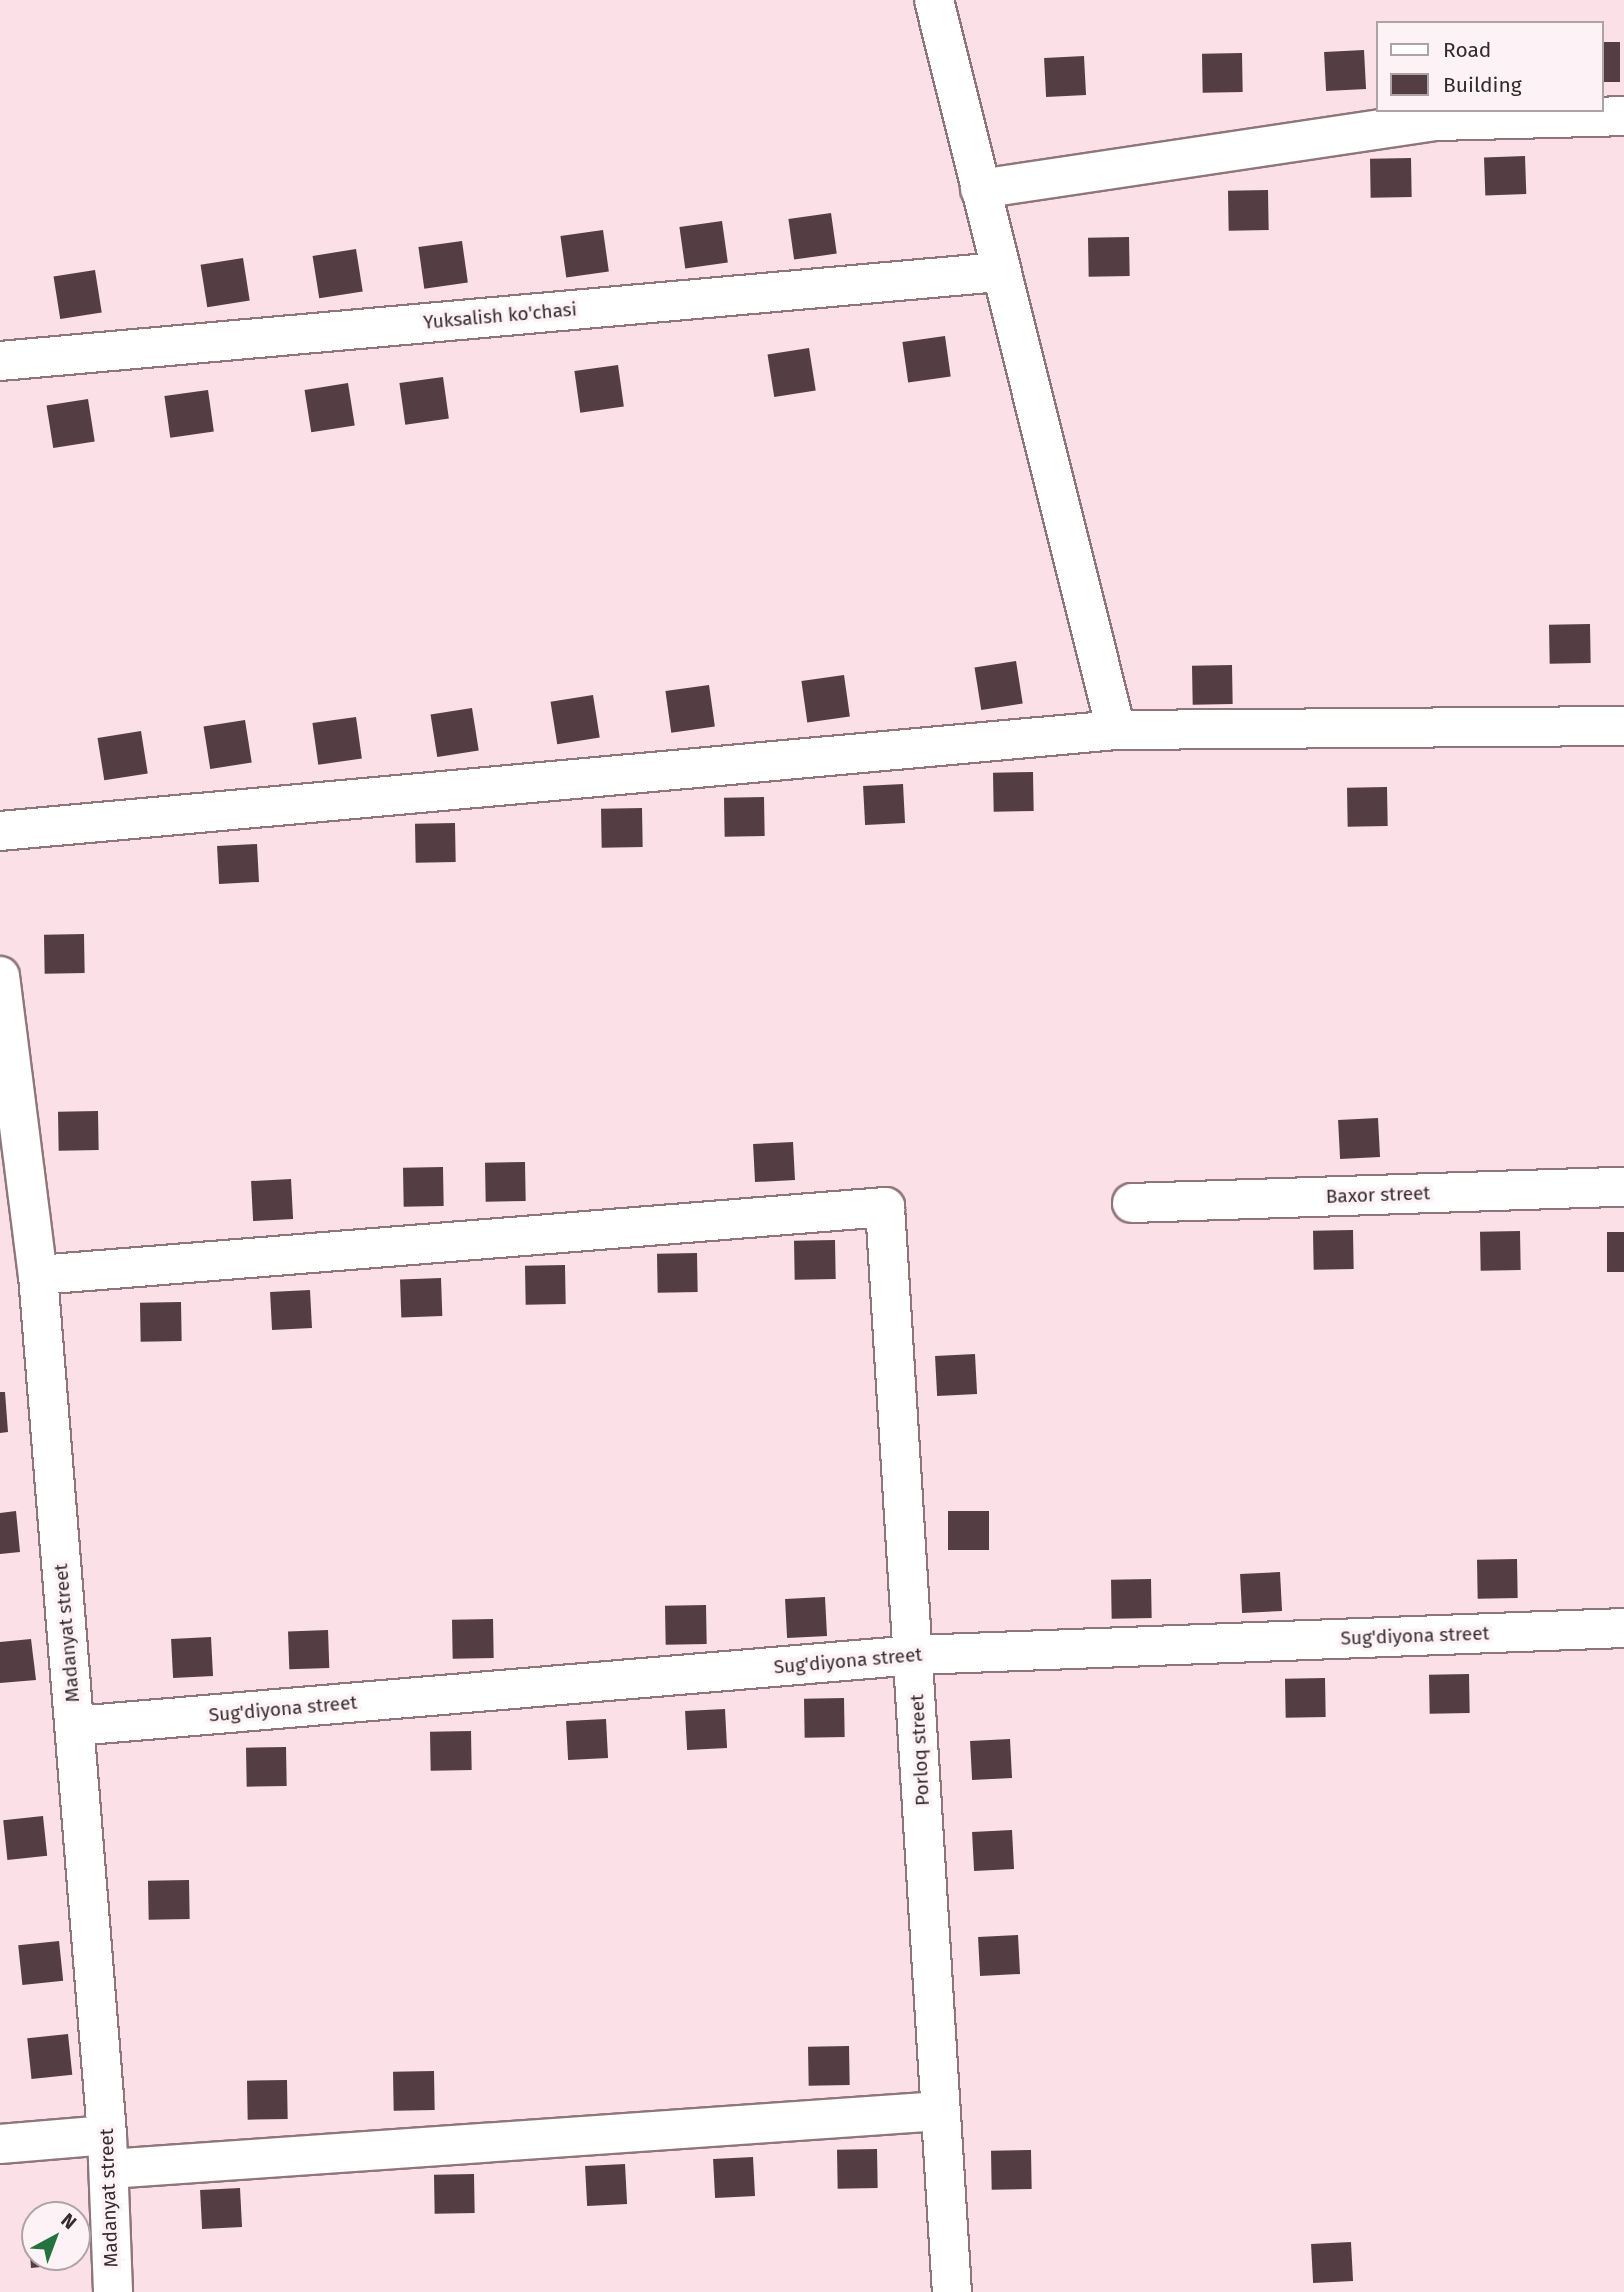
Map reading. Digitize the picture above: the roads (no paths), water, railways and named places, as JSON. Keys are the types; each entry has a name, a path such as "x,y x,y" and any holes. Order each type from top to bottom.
{"street":[{"path":"934,0 1116,730"},
{"path":"980,189 1437,121 1624,116"},
{"name":"Yuksalish ko'chasi","path":"0,361 1000,272"},
{"path":"0,831 1116,730 1624,726"},
{"name":"Madanyat street","path":"0,976 38,1275 108,2152 113,2292"},
{"name":"Baxor street","path":"1132,1203 1624,1187"},
{"name":"Porloq street","path":"38,1275 885,1208 915,1655 952,2292"},
{"name":"Sug'diyona street","path":"75,1726 915,1655 1624,1628"},
{"path":"0,2144 108,2152 940,2111"}]}
